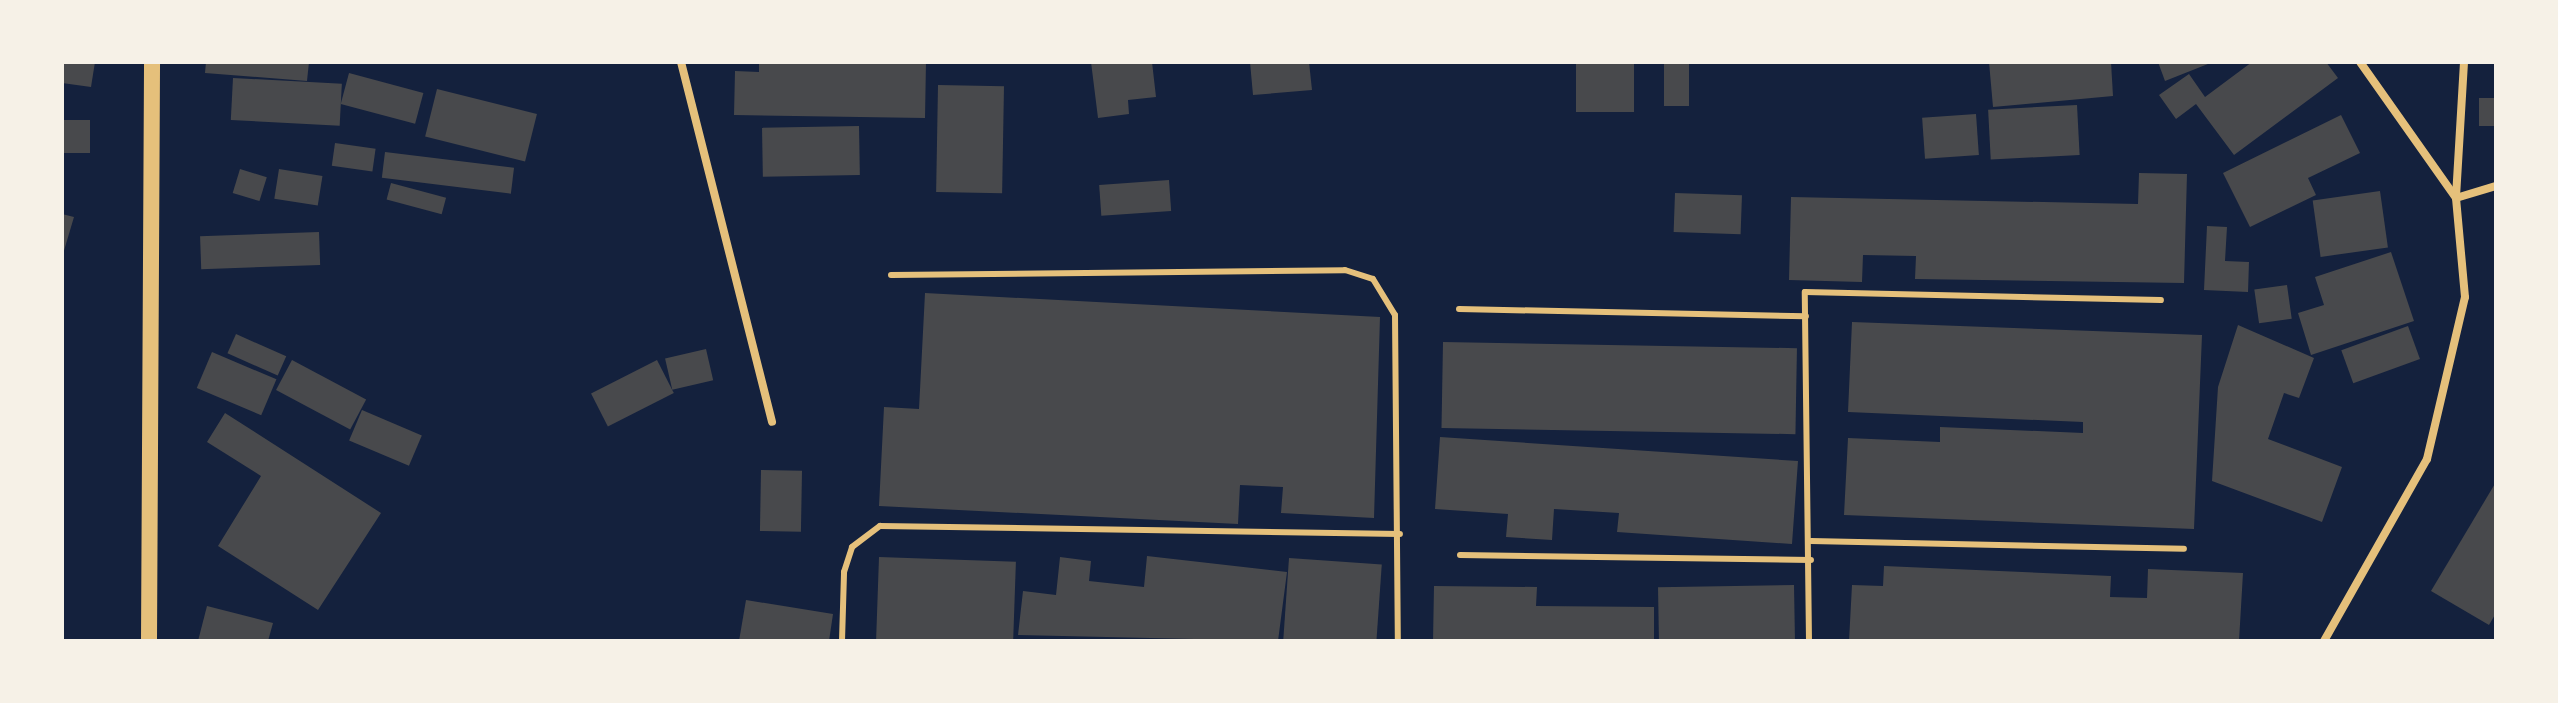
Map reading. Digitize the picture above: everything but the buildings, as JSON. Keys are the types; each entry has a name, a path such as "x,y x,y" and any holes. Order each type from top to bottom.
{"main road":[{"path":"149,641 152,62"}],"street":[{"path":"681,62 772,422"},
{"path":"2360,62 2456,198"},
{"path":"2324,641 2427,459 2463,326 2467,266 2456,198 2464,62"},
{"path":"2456,198 2496,186"}],"lane":[{"path":"891,275 1345,270 1373,279 1395,315 1400,534 1398,641"},
{"path":"1809,641 1811,541 1805,292 2161,300"},
{"path":"1459,309 1806,316"},
{"path":"842,641 848,559 861,536 880,526 1400,534"},
{"path":"1811,541 2184,549"},
{"path":"1460,555 1811,560"}]}
